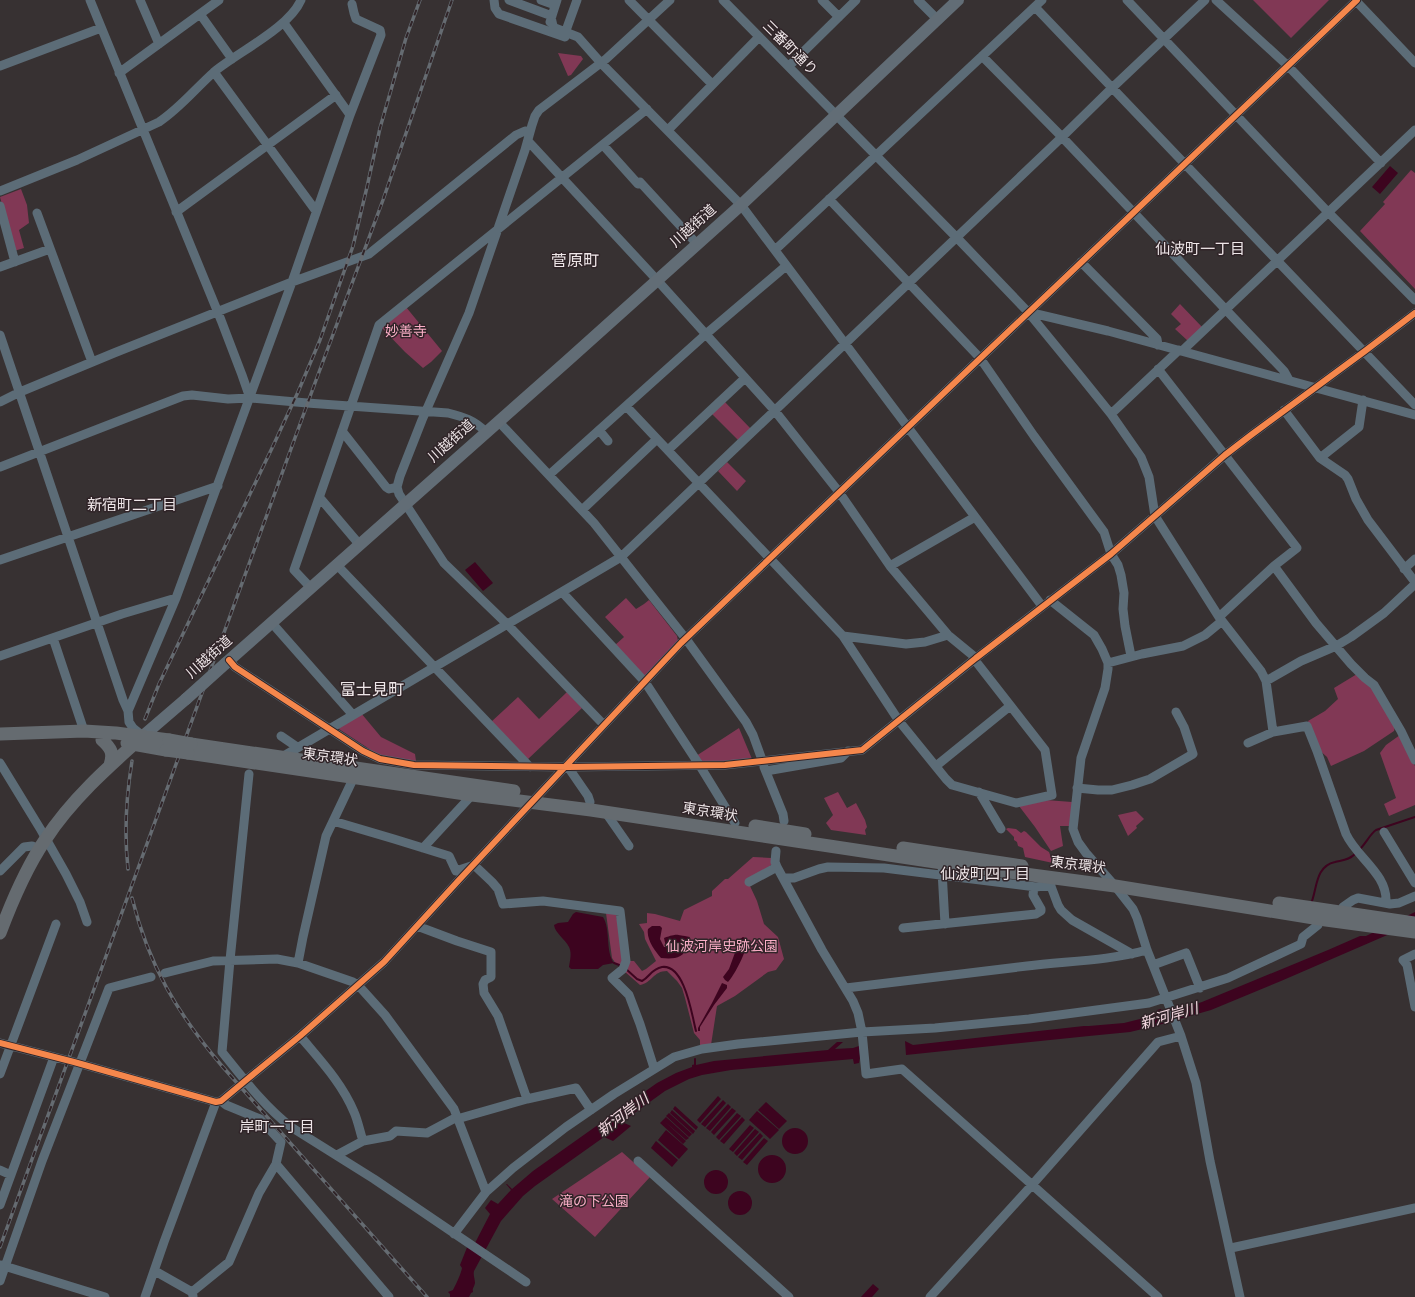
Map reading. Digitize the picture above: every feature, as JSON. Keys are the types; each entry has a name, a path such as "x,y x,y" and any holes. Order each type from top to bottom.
{"highway":[{"name":"東京環状","path":"0,734 84,731 116,733 138,740 168,745 282,757 536,798 606,813 942,869 1050,881 1166,886 1415,923"},
{"name":"東京環状","path":"0,740 56,738 138,740"},
{"path":"102,740 110,748 112,753 110,765"},
{"name":"川越街道","path":"0,933 14,898 42,844 76,800 110,765 138,740"},
{"name":"東京環状","path":"190,748 354,777 472,795 590,802 997,861 1112,883 1341,922 1415,932"}],"main road":[{"name":"川越街道","path":"138,740 741,205 958,0"}],"street":[{"path":"90,0 218,312 250,398"},
{"path":"140,0 158,44"},
{"path":"119,73 219,0"},
{"path":"0,191 77,160 143,130 170,114 214,72 284,23 295,11 301,0"},
{"path":"494,0 497,12 503,16 537,28 578,37 601,63 741,205 1042,606"},
{"path":"497,12 502,0"},
{"path":"509,0 551,17"},
{"path":"537,28 547,26 556,2 541,0"},
{"path":"564,34 576,0"},
{"path":"629,0 712,84"},
{"path":"604,725 507,624 444,563 399,494 397,487 427,411 469,313 528,141 535,116 539,110 601,63 650,20 670,0"},
{"name":"三番町通り","path":"723,0 957,237 1028,312 1111,414 1141,457 1149,478 1155,516"},
{"path":"822,0 839,17"},
{"path":"789,66 856,0"},
{"path":"918,0 938,20"},
{"path":"775,250 1042,0"},
{"path":"1127,0 1328,212 1415,300"},
{"path":"282,757 621,557 1205,0"},
{"path":"1216,0 1287,65 1380,163"},
{"path":"146,1297 164,1242 219,1102 300,1036 384,962 686,639 1356,0 1415,63"},
{"path":"128,711 176,598 218,486 292,282 350,115 382,33 380,30 356,19 352,4"},
{"path":"1035,7 1415,404"},
{"path":"200,14 232,59"},
{"path":"551,17 553,26 564,34"},
{"path":"284,23 350,115"},
{"path":"0,66 101,28"},
{"path":"668,130 760,37"},
{"path":"982,56 1062,137 1284,371 1289,380"},
{"path":"214,72 316,211"},
{"path":"176,212 336,95"},
{"path":"310,587 294,570 380,325 561,177 647,109"},
{"path":"1111,414 1158,369 1181,351 1226,310 1415,130"},
{"path":"0,402 92,362 292,282 369,254 506,142 520,132 530,132"},
{"path":"528,141 657,280 774,411 808,451 839,492 890,566 948,634 975,659 1045,750 1052,795 1016,803 952,785 946,780 899,721 843,636 626,406"},
{"path":"603,145 638,184 640,182 697,244"},
{"path":"829,199 980,358 1034,436 1104,532 1111,554 1118,565 1121,575 1124,593 1125,620 1131,656"},
{"path":"0,206 15,262"},
{"path":"37,214 92,362"},
{"path":"0,267 50,249"},
{"path":"1081,262 1156,339 1158,345"},
{"path":"549,475 706,334 786,266"},
{"path":"1028,312 1317,387 1415,415"},
{"path":"228,661 234,667 363,751 372,756 388,761 414,765 530,767 700,766 743,764 862,750 1042,606 1111,554 1225,455 1284,410 1365,352 1415,313"},
{"path":"0,335 128,711 129,722 138,740"},
{"path":"1108,663 1131,656 1183,646 1205,635 1274,566 1297,548 1158,369"},
{"path":"668,450 745,378"},
{"path":"0,467 183,396 192,395 448,413 478,423 486,432"},
{"path":"1320,458 1359,427 1363,400"},
{"path":"1266,681 1351,637 1384,613 1415,583 1368,520 1345,475 1320,458 1284,410"},
{"path":"498,421 582,510 686,639 746,722 753,735 761,757"},
{"path":"599,430 608,441"},
{"path":"342,431 386,487 389,489 397,487"},
{"path":"582,510 657,439"},
{"path":"0,560 218,486"},
{"path":"320,498 359,544"},
{"path":"890,566 975,516"},
{"path":"1155,516 1221,619 1266,681 1273,732"},
{"path":"1404,569 1415,559"},
{"path":"336,564 530,767"},
{"path":"1274,566 1316,623 1351,664 1374,685 1401,731 1415,760"},
{"path":"562,592 645,682 736,823"},
{"path":"0,656 176,598"},
{"path":"1050,600 1094,635 1108,663 1105,688 1081,758 1073,829 1078,842 1133,909 1147,950 1181,1035 1196,1083 1210,1161 1231,1248 1240,1297"},
{"path":"271,622 354,715"},
{"path":"843,636 906,644 925,642 948,634"},
{"path":"53,638 84,731"},
{"path":"936,766 1010,706"},
{"path":"1077,788 1112,790 1132,785 1150,779 1193,754 1184,727 1176,712"},
{"path":"1248,743 1273,732 1307,726 1350,843 1367,861 1380,880 1386,891 1386,903"},
{"path":"280,736 298,747"},
{"path":"784,821 783,814 765,769 841,758 848,751"},
{"path":"0,763 41,830 42,844 80,902 87,922"},
{"path":"566,767 588,796 590,802"},
{"path":"249,774 222,1052 245,1081 278,1117 526,1282"},
{"path":"298,963 326,836 354,777"},
{"path":"979,792 1001,830"},
{"path":"423,848 472,795"},
{"path":"606,813 629,846"},
{"path":"333,821 450,856 456,871 474,865"},
{"path":"1384,832 1415,883"},
{"path":"0,871 24,847 42,844"},
{"path":"776,850 775,862 777,867 822,950 846,988 858,1013 862,1032 866,1074 902,1069 1158,1297"},
{"path":"474,865 498,889 503,904 543,901 620,911 626,961 623,968 608,978 630,995 654,1068"},
{"path":"749,882 777,867"},
{"path":"784,878 794,878 828,867 942,869 1034,887 1050,881 1058,905 1061,910 1072,920 1132,954"},
{"path":"942,869 945,924"},
{"path":"903,928 1039,913 1041,909 1033,895 1034,887"},
{"path":"1343,907 1358,898 1386,903 1399,903 1415,896"},
{"path":"0,1074 56,924"},
{"path":"454,1234 486,1192 513,1168 614,1094 674,1057 702,1049 738,1044 862,1032 936,1028 1029,1019 1149,1003 1166,999 1228,978 1302,944 1303,938 1318,925"},
{"path":"417,926 491,952 491,977 485,980 483,984 484,993 498,1016 527,1099"},
{"path":"846,988 1026,966 1094,960 1147,950"},
{"path":"1153,965 1186,953 1200,988"},
{"path":"1415,954 1403,960 1406,965 1415,1007"},
{"path":"165,974 213,961 277,959 298,963 346,979 358,985 390,1021 454,1109 486,1192"},
{"path":"0,1281 3,1266 42,1161 109,988 151,977"},
{"path":"930,1297 1032,1185 1158,1042 1181,1035"},
{"path":"300,1036 344,1093 354,1112 363,1141"},
{"path":"0,1043 219,1102 260,1119 279,1139 281,1142 276,1164 259,1193 229,1262 193,1294 155,1271"},
{"path":"0,1206 56,1057"},
{"path":"337,1155 363,1141 390,1136 396,1131 427,1133 457,1118 527,1099 576,1088 591,1110"},
{"path":"638,1161 789,1297"},
{"path":"276,1164 389,1297"},
{"path":"0,1170 11,1175"},
{"path":"1231,1248 1415,1208"},
{"path":"3,1266 105,1297"}],"green space":[{"path":"1253,0 1329,0 1291,38"},
{"path":"558,53 581,56 583,59 571,75 568,76"},
{"path":"1411,170 1415,173 1415,289 1360,231 1385,204 1383,202"},
{"path":"21,189 27,205 29,223 19,230 24,248 14,251 0,197"},
{"path":"1180,304 1202,327 1188,341 1175,329 1181,324 1171,314"},
{"name":"妙善寺","path":"406,307 442,351 423,368 381,327"},
{"path":"723,400 751,429 739,441 711,413"},
{"path":"727,462 746,481 737,491 718,471"},
{"path":"626,598 636,609 649,600 677,636 678,641 644,677 614,646 624,637 605,617"},
{"path":"1357,674 1372,687 1395,727 1394,731 1364,751 1331,766 1327,757 1318,749 1308,721 1325,711 1338,699 1334,688"},
{"path":"567,692 582,708 527,760 491,722 518,697 539,719"},
{"path":"361,713 381,737 415,754 416,761 380,756 339,729 340,726"},
{"path":"739,728 752,759 701,763 696,756"},
{"path":"1400,735 1415,766 1415,805 1389,816 1384,804 1396,798 1380,753 1386,745"},
{"path":"838,792 847,808 856,803 865,820 867,827 865,830 866,835 831,830 826,823 833,815 824,798"},
{"path":"1046,800 1072,802 1071,826 1060,826 1063,846 1051,851 1019,806"},
{"path":"1136,811 1144,819 1128,836 1118,815"},
{"name":"仙波河岸史跡公園","path":"753,857 771,858 772,864 750,886 757,901 764,924 778,937 784,959 776,970 768,972 735,996 717,1006 711,1045 700,1046 700,1040 694,1033 682,988 667,971 655,975 644,984 640,985 624,971 629,961 634,961 642,971 656,961 645,939 644,932 639,924 647,923 647,913 680,921 684,910 712,896 712,891"},
{"path":"606,913 616,914 624,959 622,965 616,964 612,958"},
{"name":"滝の下公園","path":"622,1152 650,1177 595,1237 552,1199"}],"shaded area":[{"path":"1006,829 1016,829 1021,833 1024,831 1026,832 1041,847 1049,852 1053,863 1025,857 1023,848 1018,846 1017,842 1014,840 1014,837"}],"water":[{"path":"1390,166 1398,173 1380,194 1372,187"},
{"path":"475,562 493,583 483,591 465,570"},
{"path":"576,912 603,917 607,928 611,958 614,963 603,965 598,969 571,969 569,967 570,949 556,931 554,925 568,922"},
{"name":"新河岸川","path":"1415,912 1415,923 1211,1010 1155,1026 1130,1032 906,1055 905,1041 913,1045 1124,1023 1156,1015 1157,1010 1161,1009 1163,1014 1167,1013 1202,1002 1360,936 1366,936"},
{"path":"652,926 660,926 662,928 660,939 664,947 666,947 664,938 672,935 690,937 686,950 683,954 674,958 661,958 648,937 648,929"},
{"path":"743,937 747,939 744,954 738,967 728,982 723,977 729,969 740,939"},
{"path":"722,983 727,985 727,988 700,1027 700,1031 698,1031 698,1028"},
{"name":"新河岸川","path":"837,1042 843,1042 835,1049 853,1048 859,1046 859,1063 854,1064 853,1059 731,1070 689,1079 665,1091 622,1122 631,1126 613,1141 604,1137 523,1196 501,1221 474,1271 475,1283 473,1292 469,1297 450,1297 448,1292 453,1290 461,1273 462,1268 460,1265 470,1240 475,1243 490,1214 485,1208 491,1200 498,1204 511,1190 506,1184 512,1189 533,1171 657,1083 696,1064 828,1050"},
{"path":"718,1096 721,1099 700,1123 697,1120"},
{"path":"723,1100 726,1103 705,1127 701,1124"},
{"path":"766,1102 787,1121 779,1129 758,1110"},
{"path":"728,1104 731,1107 710,1131 706,1128"},
{"path":"675,1106 698,1127 696,1130 673,1109"},
{"path":"732,1108 736,1111 714,1135 711,1132"},
{"path":"672,1110 695,1131 693,1134 670,1113"},
{"path":"757,1111 779,1130 770,1139 749,1120"},
{"path":"669,1113 692,1134 689,1137 666,1116"},
{"path":"737,1113 741,1116 719,1140 716,1137"},
{"path":"666,1117 689,1138 686,1140 663,1120"},
{"path":"742,1117 745,1120 724,1144 720,1141"},
{"path":"663,1120 686,1141 683,1144 660,1123"},
{"path":"750,1125 754,1128 733,1152 729,1149"},
{"path":"795,1128 804,1132 808,1141 804,1150 795,1154 786,1150 782,1141 786,1132"},
{"path":"755,1129 759,1132 737,1156 734,1153"},
{"path":"666,1130 688,1149 679,1159 658,1140"},
{"path":"760,1133 763,1136 742,1160 738,1157"},
{"path":"764,1138 768,1141 747,1165 743,1162"},
{"path":"656,1141 678,1160 672,1167 651,1148"},
{"path":"772,1155 782,1159 786,1169 782,1179 772,1183 762,1179 758,1169 762,1159"},
{"path":"711,1170 721,1170 728,1177 728,1187 721,1194 711,1194 704,1187 704,1177"},
{"path":"740,1191 749,1194 752,1203 749,1212 740,1215 731,1212 728,1203 731,1194"},
{"path":"873,1284 879,1289 872,1297 861,1297"}],"waterway":[{"path":"1360,849 1376,830 1415,817"},
{"path":"1312,901 1318,878 1324,868 1329,864 1348,859 1355,854"},
{"path":"614,963 622,966"},
{"path":"626,969 637,979 642,981 655,969 662,967 670,968 682,982 690,1003 696,1031"},
{"path":"695,1059 695,1066"}],"railway":[{"path":"145,719 159,684 273,446 320,340 353,246 380,128 406,38 420,0"},
{"path":"0,1247 383,200 452,0"},
{"path":"128,869 126,815 132,761"},
{"path":"132,898 139,923 156,967 166,988 191,1027 222,1066 427,1297"}],"cycle path":[{"path":"0,1043 216,1102 221,1101 300,1036 384,962 681,643 1357,0"},
{"path":"229,660 235,667 363,751 380,759 414,765 568,767 725,765 862,750 976,658 1111,554 1225,455 1415,313"}],"district":[{"name":"仙波町一丁目","path":"1200,249"},
{"name":"菅原町","path":"575,260"},
{"name":"新宿町二丁目","path":"132,505"},
{"name":"富士見町","path":"372,689"},
{"name":"仙波町四丁目","path":"985,874"},
{"name":"岸町一丁目","path":"277,1127"}]}
